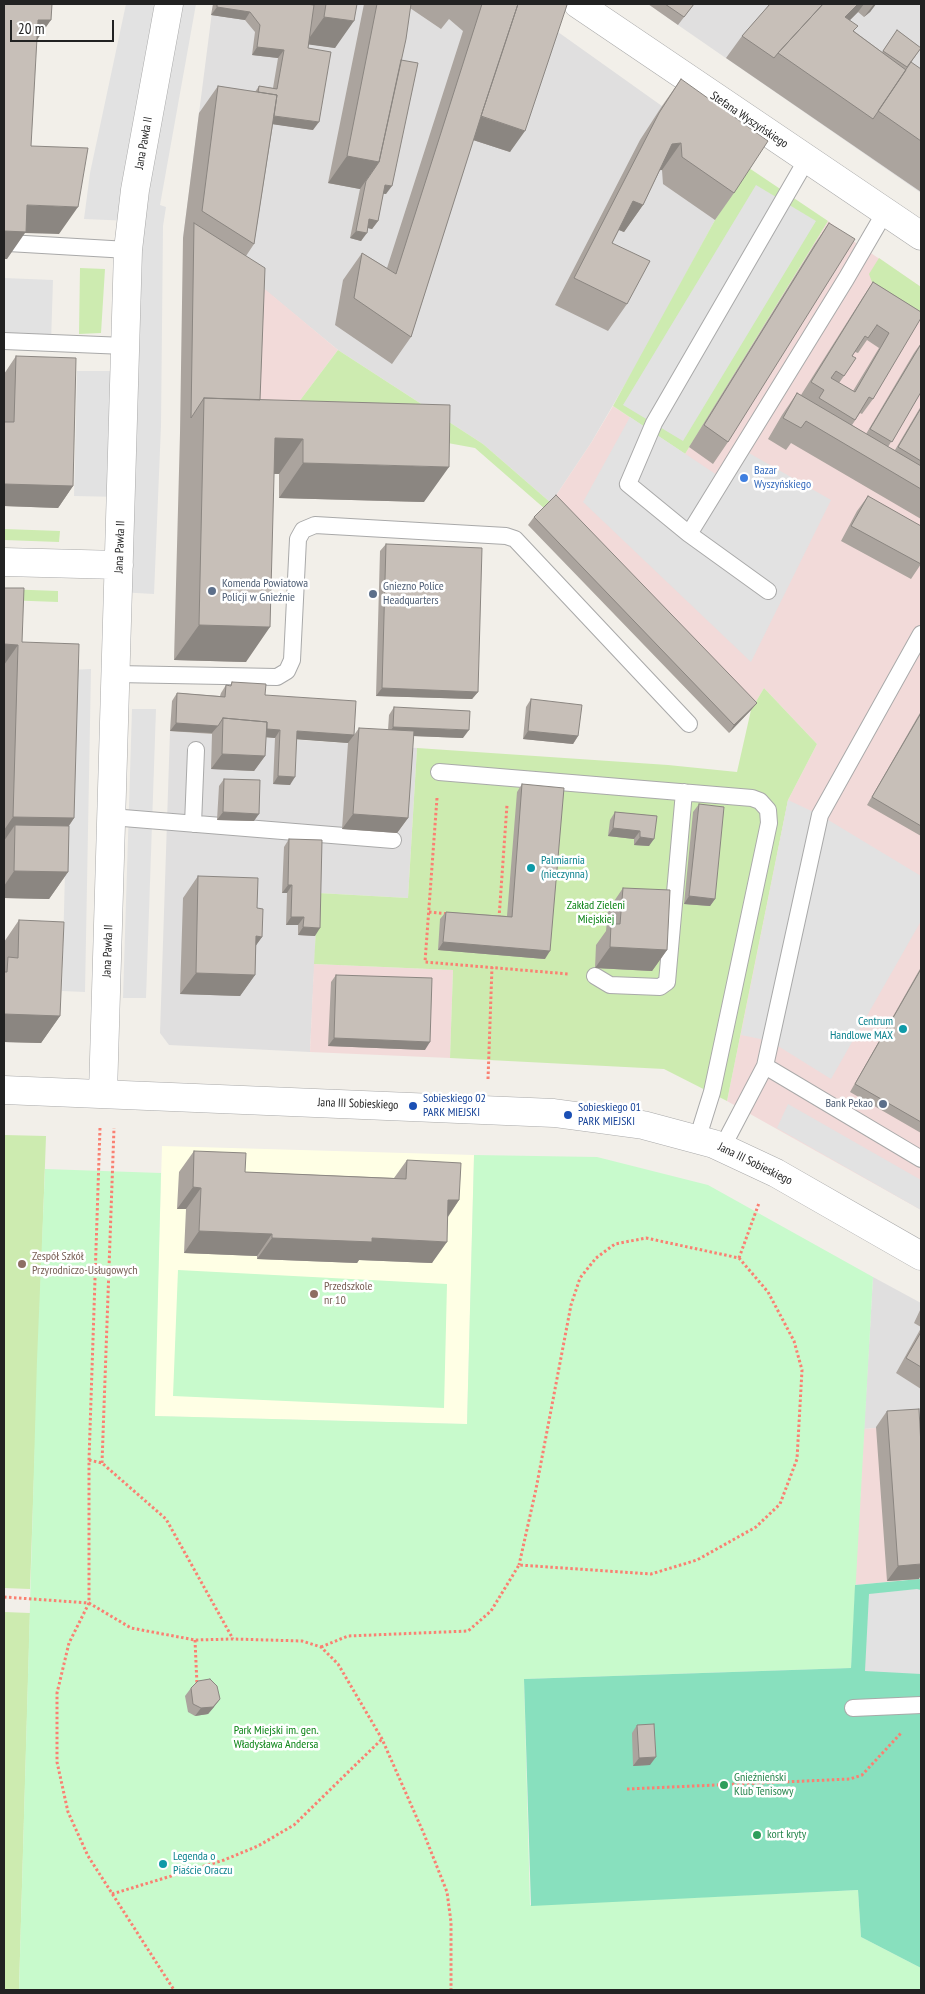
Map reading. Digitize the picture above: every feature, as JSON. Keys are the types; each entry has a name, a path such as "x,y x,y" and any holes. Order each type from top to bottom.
{"street":[{"name":"Jana Pawła II","path":"104,1093 128,250 135,190 169,4"},
{"name":"Stefana Wyszyńskiego","path":"578,4 921,236"},
{"path":"4,562 119,565"},
{"name":"Jana III Sobieskiego","path":"4,1090 554,1113 643,1125 710,1144 776,1173 921,1256"}],"lane":[{"path":"768,590 689,534 628,484 654,423 807,159"},
{"path":"689,534 846,279 885,212"},
{"path":"8,243 128,250"},
{"path":"4,341 125,346"},
{"path":"116,674 277,677 287,671 292,660 298,539 303,530 315,525 506,536 515,539 689,724"},
{"path":"710,1144 764,1066 820,815 921,634"},
{"path":"193,824 196,750"},
{"path":"439,772 752,798 760,801 768,810 769,823 712,1092 710,1144"},
{"path":"594,976 610,985 660,986 667,982 684,792"},
{"path":"112,817 393,840"},
{"path":"764,1066 921,1159"},
{"path":"853,1708 921,1705"}],"path":[{"path":"439,772 425,962 594,976"},
{"path":"490,917 499,918 508,778"},
{"path":"429,912 455,914"},
{"path":"488,1079 492,967"},
{"path":"100,1128 89,1460 89,1602 69,1643 57,1693 58,1762 68,1812 88,1856 174,1990"},
{"path":"102,1463 114,1128"},
{"path":"738,1258 759,1204"},
{"path":"320,1647 348,1636 468,1631 491,1610 519,1565 536,1489 571,1305 580,1278 596,1258 615,1244 646,1238 738,1258 768,1292 794,1341 802,1370 798,1459 780,1504 756,1527 697,1560 651,1574 519,1565"},
{"path":"89,1460 102,1463 166,1519 233,1639"},
{"path":"4,1597 89,1602 131,1628 195,1640 302,1641 320,1647 338,1664 382,1739 424,1834 447,1892 451,1922 451,1990"},
{"path":"195,1640 198,1688"},
{"path":"627,1789 850,1779 862,1775 908,1725"},
{"path":"112,1894 224,1860 258,1846 294,1825 382,1739"}],"shaded area":[{"path":"126,4 196,4 160,205 166,207 163,226 161,426 154,594 118,592 121,497 74,496 77,371 124,371 131,221 84,219 90,173"},
{"path":"213,4 516,4 749,168 715,220 645,350 591,443 551,503 483,444 338,350 266,291 183,238"},
{"path":"648,4 921,4 921,193 678,25"},
{"path":"756,185 816,221 683,441 623,405"},
{"path":"828,221 856,243 921,287 921,1210 727,1101 788,800 817,744 764,688 751,710 551,503 613,406 685,454"},
{"path":"183,238 266,290 338,350 274,435"},
{"path":"4,278 53,280 51,343 4,341"},
{"path":"630,417 723,479 742,449 831,500 751,662 583,502"},
{"path":"91,669 85,992 62,991 70,670"},
{"path":"132,709 156,709 146,998 123,998"},
{"path":"170,731 417,748 408,898 318,893 310,1052 169,1045 160,1033"},
{"path":"788,800 820,815 921,876 921,921 831,1079 770,1041 741,1035"},
{"path":"314,964 453,970 450,1058 310,1052"},
{"path":"788,1104 921,1180 921,1210 777,1128"},
{"name":"Przedszkole nr 10","path":"162,1146 474,1155 467,1424 154,1416"},
{"path":"873,1277 921,1303 921,1424 864,1429"},
{"path":"921,1424 921,1579 855,1585 864,1429"},
{"path":"921,1590 921,1674 865,1671 869,1594"}],"green space":[{"path":"749,168 828,221 685,454 613,406 715,220"},
{"path":"879,258 921,287 921,314 873,285 869,274"},
{"path":"80,268 105,269 101,333 79,334"},
{"path":"338,350 483,444 551,503 545,509 475,448 426,439 274,435"},
{"path":"4,529 60,531 59,542 4,540"},
{"path":"4,589 58,591 58,602 4,600"},
{"name":"Zakład Zieleni Miejskiej","path":"764,688 817,744 788,800 727,1101 664,1069 450,1058 453,970 314,964 318,893 408,898 417,748 668,765 737,772 751,710"},
{"path":"4,1135 46,1136 30,1589 4,1588"},
{"name":"Park Miejski im. gen. Władysława Andersa","path":"474,1155 597,1157 708,1185 873,1277 851,1668 524,1679 530,1905 858,1890 861,1937 921,1968 921,1990 19,1990 37,1360 45,1169 161,1173 155,1416 467,1424"},
{"path":"178,1270 447,1284 444,1408 173,1396"},
{"name":"Gnieźnieński Klub Tenisowy","path":"921,1579 921,1968 861,1937 858,1890 531,1906 524,1679 851,1668 855,1585"},
{"path":"4,1612 30,1613 19,1990 4,1990"}],"building":[{"path":"4,4 52,4 51,20 38,20 31,146 88,148 78,207 27,205 26,232 4,231"},
{"path":"217,4 314,5 308,48 331,52 319,122 274,116 277,95 258,92 259,86 277,89 284,50 257,47 260,25 250,12 217,7"},
{"path":"326,4 357,4 354,21 324,17"},
{"path":"377,4 411,4 406,39 379,162 347,156"},
{"path":"482,4 518,4 411,337 354,298 362,253 396,274"},
{"path":"518,4 567,5 525,131 481,116"},
{"path":"665,4 694,4 684,17"},
{"path":"770,4 823,4 774,58 742,36"},
{"path":"823,4 858,4 845,17 858,26 853,31 906,70 873,119 778,53"},
{"path":"897,30 921,48 907,67 883,51"},
{"path":"401,60 418,63 392,186 385,185 378,221 369,219 367,233 356,231 366,181 379,162"},
{"path":"911,62 921,69 921,141 878,111"},
{"path":"681,79 768,141 734,193 682,157 681,143 672,144 643,205 633,201 612,243 650,261 627,304 574,278 659,113"},
{"path":"218,86 277,95 254,244 202,211"},
{"path":"194,223 265,268 260,400 204,398 191,418"},
{"path":"829,223 855,239 728,442 704,425"},
{"path":"873,282 921,312 921,318 873,399 869,397 855,420 819,398 824,390 811,382","holes":["877,325 889,333 855,392 831,378 836,371 844,376 856,358 852,356 865,336 868,338"]},
{"path":"921,344 921,392 892,442 870,429"},
{"path":"16,356 76,358 73,486 4,484 4,422 14,422"},
{"path":"797,393 921,466 921,489 806,421 801,428 783,418"},
{"path":"204,398 450,405 449,467 303,463 303,439 275,438 270,627 199,625"},
{"path":"921,408 921,461 898,447"},
{"path":"556,495 757,703 734,725 534,517"},
{"path":"868,496 921,526 921,564 851,526"},
{"path":"386,544 482,548 478,692 382,688"},
{"path":"4,588 24,588 22,642 79,644 74,818 13,817 18,645 4,644"},
{"path":"232,682 266,684 265,695 356,701 354,735 297,731 295,777 278,776 280,730 267,729 267,722 223,718 218,726 176,723 177,693 225,697 226,685 231,686"},
{"path":"531,699 582,705 578,736 528,731"},
{"path":"394,707 470,711 469,730 393,727"},
{"path":"921,713 921,826 872,797"},
{"path":"223,718 267,722 265,756 222,754"},
{"path":"359,728 414,731 408,818 353,814"},
{"path":"224,779 260,780 259,814 223,812"},
{"name":"Palmiarnia (nieczynna)","path":"522,784 564,788 550,951 443,942 446,912 512,917"},
{"path":"699,804 724,807 715,899 689,896"},
{"path":"615,812 657,816 654,839 640,837 640,831 613,828"},
{"path":"15,825 69,826 68,872 14,871"},
{"path":"289,839 322,840 320,928 303,927 304,917 291,917 292,885 288,885"},
{"path":"198,876 258,878 257,908 263,909 262,937 256,936 255,975 196,973"},
{"path":"623,888 670,890 667,950 610,947 611,924 620,924"},
{"path":"19,920 64,922 60,1016 4,1014 4,972 7,972 8,957 18,958"},
{"name":"Centrum Handlowe MAX","path":"921,969 921,1122 855,1084"},
{"path":"336,975 432,978 430,1042 334,1038"},
{"path":"194,1151 246,1153 245,1172 406,1179 407,1160 461,1163 459,1200 448,1200 447,1242 372,1238 372,1242 272,1238 272,1234 199,1231 201,1188 193,1187"},
{"path":"921,1332 921,1367 906,1358"},
{"path":"919,1409 921,1446 921,1564 898,1566 887,1411"},
{"path":"210,1679 217,1686 220,1699 213,1707 201,1708 193,1704 191,1688 198,1681"},
{"path":"654,1724 656,1757 639,1758 637,1725"}],"place":[{"name":"Bazar Wyszyńskiego","path":"744,478"},
{"name":"Komenda Powiatowa Policji w Gnieźnie","path":"212,591"},
{"name":"Gniezno Police Headquarters","path":"373,594"},
{"name":"Palmiarnia (nieczynna)","path":"531,868"},
{"name":"Centrum Handlowe MAX","path":"903,1029"},
{"name":"Bank Pekao","path":"883,1104"},
{"name":"Sobieskiego 02 PARK MIEJSKI","path":"413,1106"},
{"name":"Sobieskiego 01 PARK MIEJSKI","path":"568,1115"},
{"name":"Zespół Szkół Przyrodniczo-Usługowych","path":"22,1264"},
{"name":"Przedszkole nr 10","path":"314,1294"},
{"name":"Gnieźnieński Klub Tenisowy","path":"724,1785"},
{"name":"kort kryty","path":"757,1835"},
{"name":"Legenda o Piaście Oraczu","path":"163,1864"}]}
